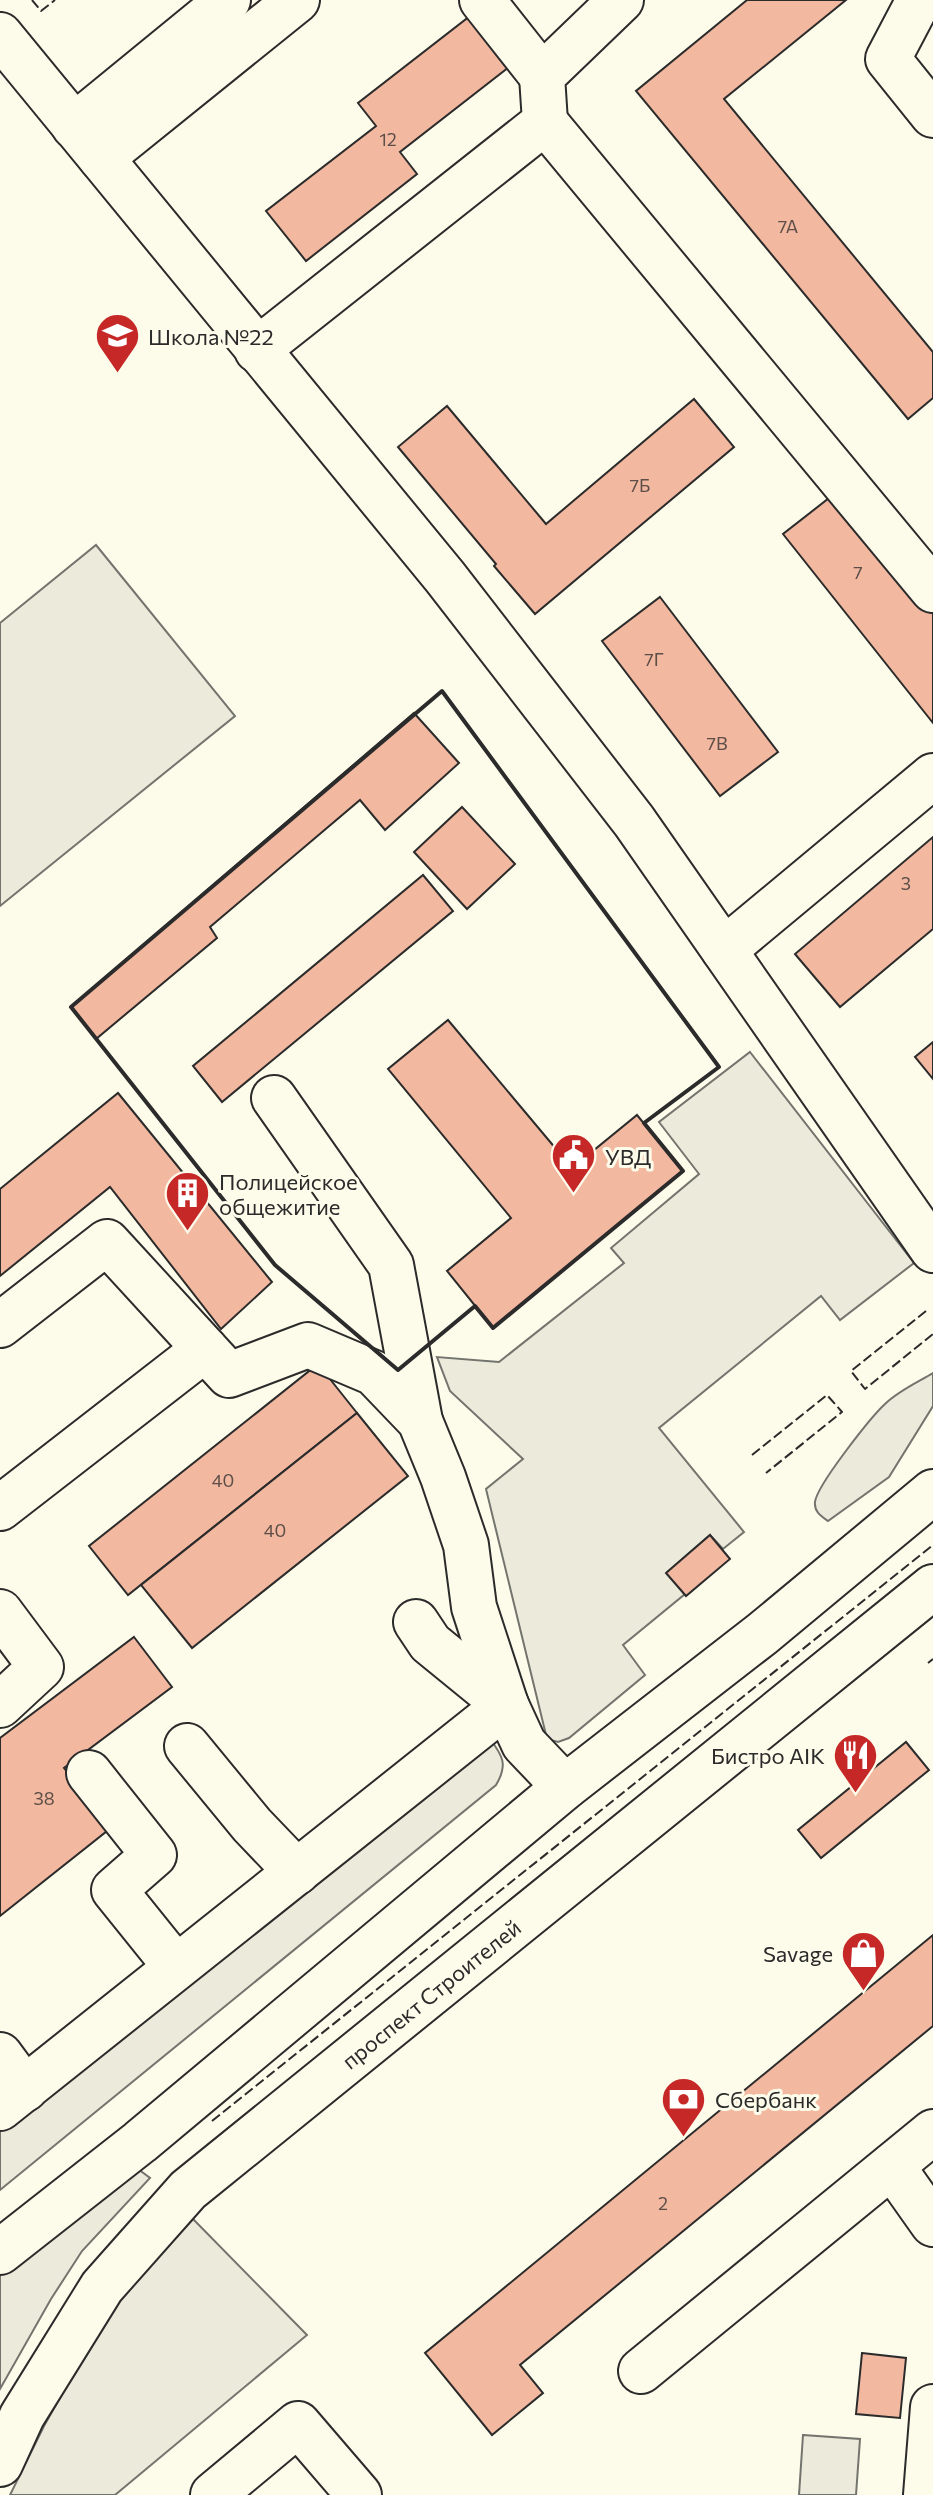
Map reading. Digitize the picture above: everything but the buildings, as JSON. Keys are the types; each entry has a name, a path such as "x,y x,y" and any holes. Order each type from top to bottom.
{"street":[{"path":"87,142 228,0"},
{"path":"87,142 297,0"},
{"path":"482,0 542,76 545,122 933,590"},
{"path":"542,76 621,0"},
{"path":"919,0 888,59 933,115"},
{"path":"0,35 463,600 634,821 933,1250"},
{"path":"257,350 545,122"},
{"path":"724,950 933,776"},
{"path":"274,1098 391,1265 420,1421 466,1545 474,1607 506,1705 524,1744 565,1787"},
{"path":"0,1325 107,1242 229,1375 308,1345 374,1373 420,1421"},
{"path":"0,1508 205,1349"},
{"path":"0,2252 140,2142 565,1787 762,1634 933,1492"},
{"name":"проспект Строителей","path":"0,2464 22,2416 102,2287 188,2190 933,1587"},
{"path":"0,1612 41,1667 0,1705"},
{"path":"416,1622 430,1643 506,1705"},
{"path":"8,2084 176,1967 506,1705"},
{"path":"187,1746 252,1825 297,1872"},
{"path":"89,1773 154,1855 114,1890 176,1967"},
{"path":"641,2371 933,2132"},
{"path":"892,2166 933,2224"},
{"path":"926,2495 933,2407"},
{"path":"213,2495 298,2424 359,2495"}],"shaded area":[{"path":"96,545 235,716 0,906 0,623"},
{"path":"750,1052 914,1263 840,1320 821,1296 659,1428 744,1532 723,1549 710,1535 667,1572 685,1594 623,1645 645,1675 569,1738 558,1742 547,1739 486,1489 523,1459 450,1391 437,1357 499,1362 624,1263 611,1248 699,1174 659,1122"},
{"path":"933,1373 933,1406 889,1477 828,1521 815,1505 825,1481 868,1422 890,1399"},
{"path":"490,1739 503,1766 496,1785 0,2190 0,2123"},
{"path":"134,2166 150,2178 82,2251 0,2389 0,2275"},
{"path":"193,2219 307,2335 115,2495 10,2495 44,2426 112,2306"},
{"path":"803,2435 860,2439 856,2495 799,2495"}],"fence":[{"path":"32,0 41,11 55,0"},
{"path":"926,1311 851,1371 865,1389 933,1334"},
{"path":"752,1455 827,1395 842,1412 766,1473"},
{"path":"212,2121 933,1545"},
{"path":"928,1663 933,1659"}],"wall":[{"path":"442,691 719,1067 644,1123 683,1171 493,1328 475,1306 398,1370 275,1265 71,1007 442,691"}],"place":[{"name":"Школа №22","path":"117,375"},
{"name":"УВД","path":"574,1195"},
{"name":"Полицейское общежитие","path":"188,1233"},
{"name":"Бистро AIK","path":"856,1794"},
{"name":"Savage","path":"864,1992"},
{"name":"Сбербанк","path":"684,2138"}]}
